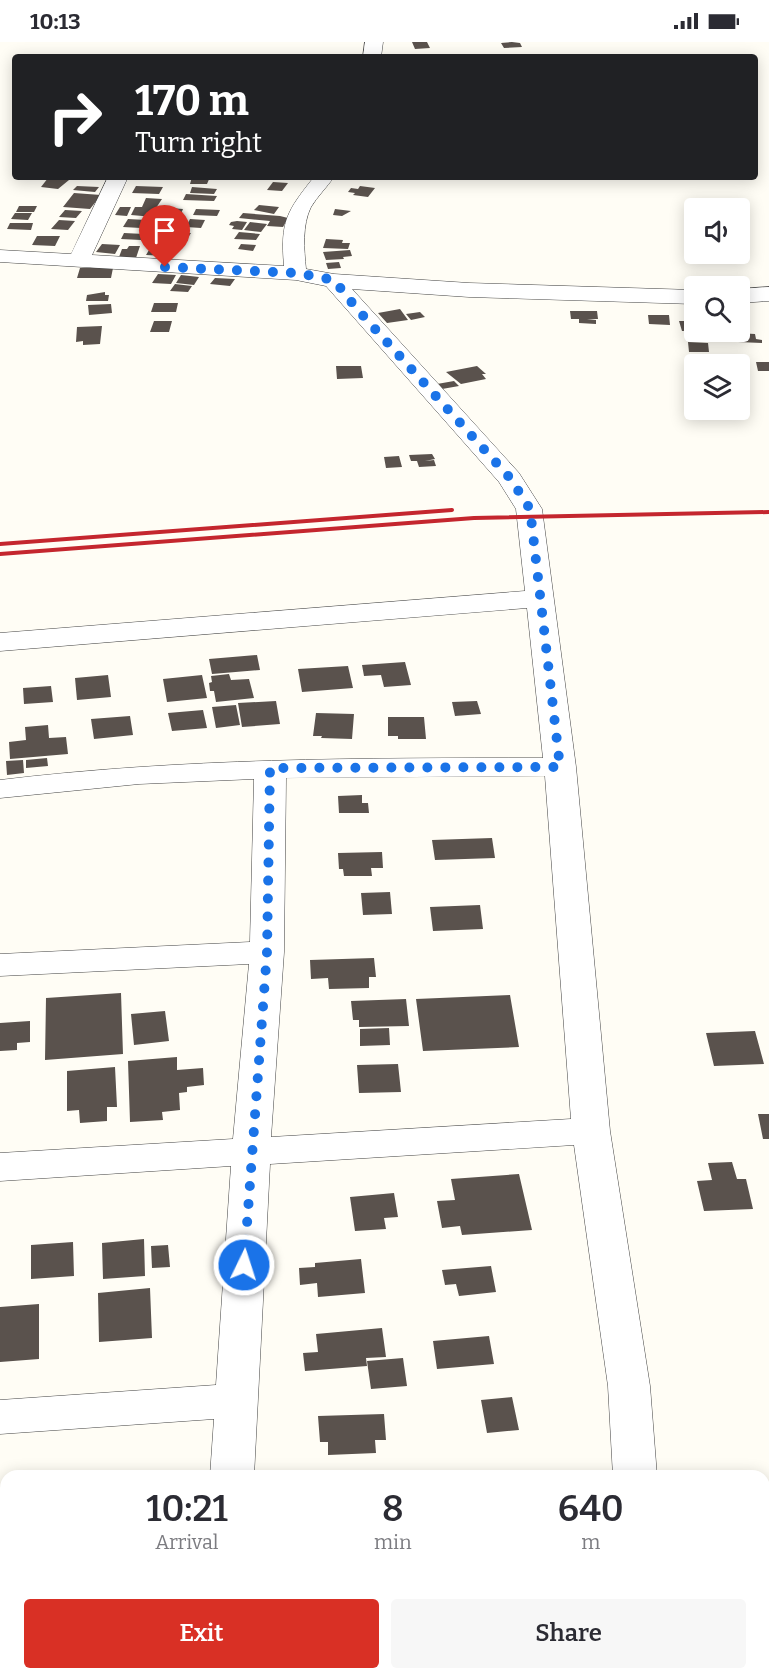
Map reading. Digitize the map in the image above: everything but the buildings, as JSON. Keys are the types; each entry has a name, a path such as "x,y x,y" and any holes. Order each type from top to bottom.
{"street":[{"path":"78,262 117,180"},
{"path":"296,273 293,244 301,206 322,180"},
{"path":"0,256 296,273 334,280 480,291 684,297"},
{"path":"334,280 357,309 510,478 530,509 560,767 591,1131 629,1386 635,1470"},
{"path":"750,295 769,294"},
{"path":"0,642 540,598"},
{"path":"0,789 66,780 270,768 560,767"},
{"path":"232,1470 251,1152 267,952 270,768"},
{"path":"0,965 267,952"},
{"path":"0,1167 591,1131"},
{"path":"0,1417 235,1401"}],"railway":[{"path":"0,544 452,510"},
{"path":"0,554 474,518 769,512"}],"route":[{"path":"165,267 296,273 334,280 357,309 510,478 530,509 560,767 270,768 267,952 244,1265"}]}
